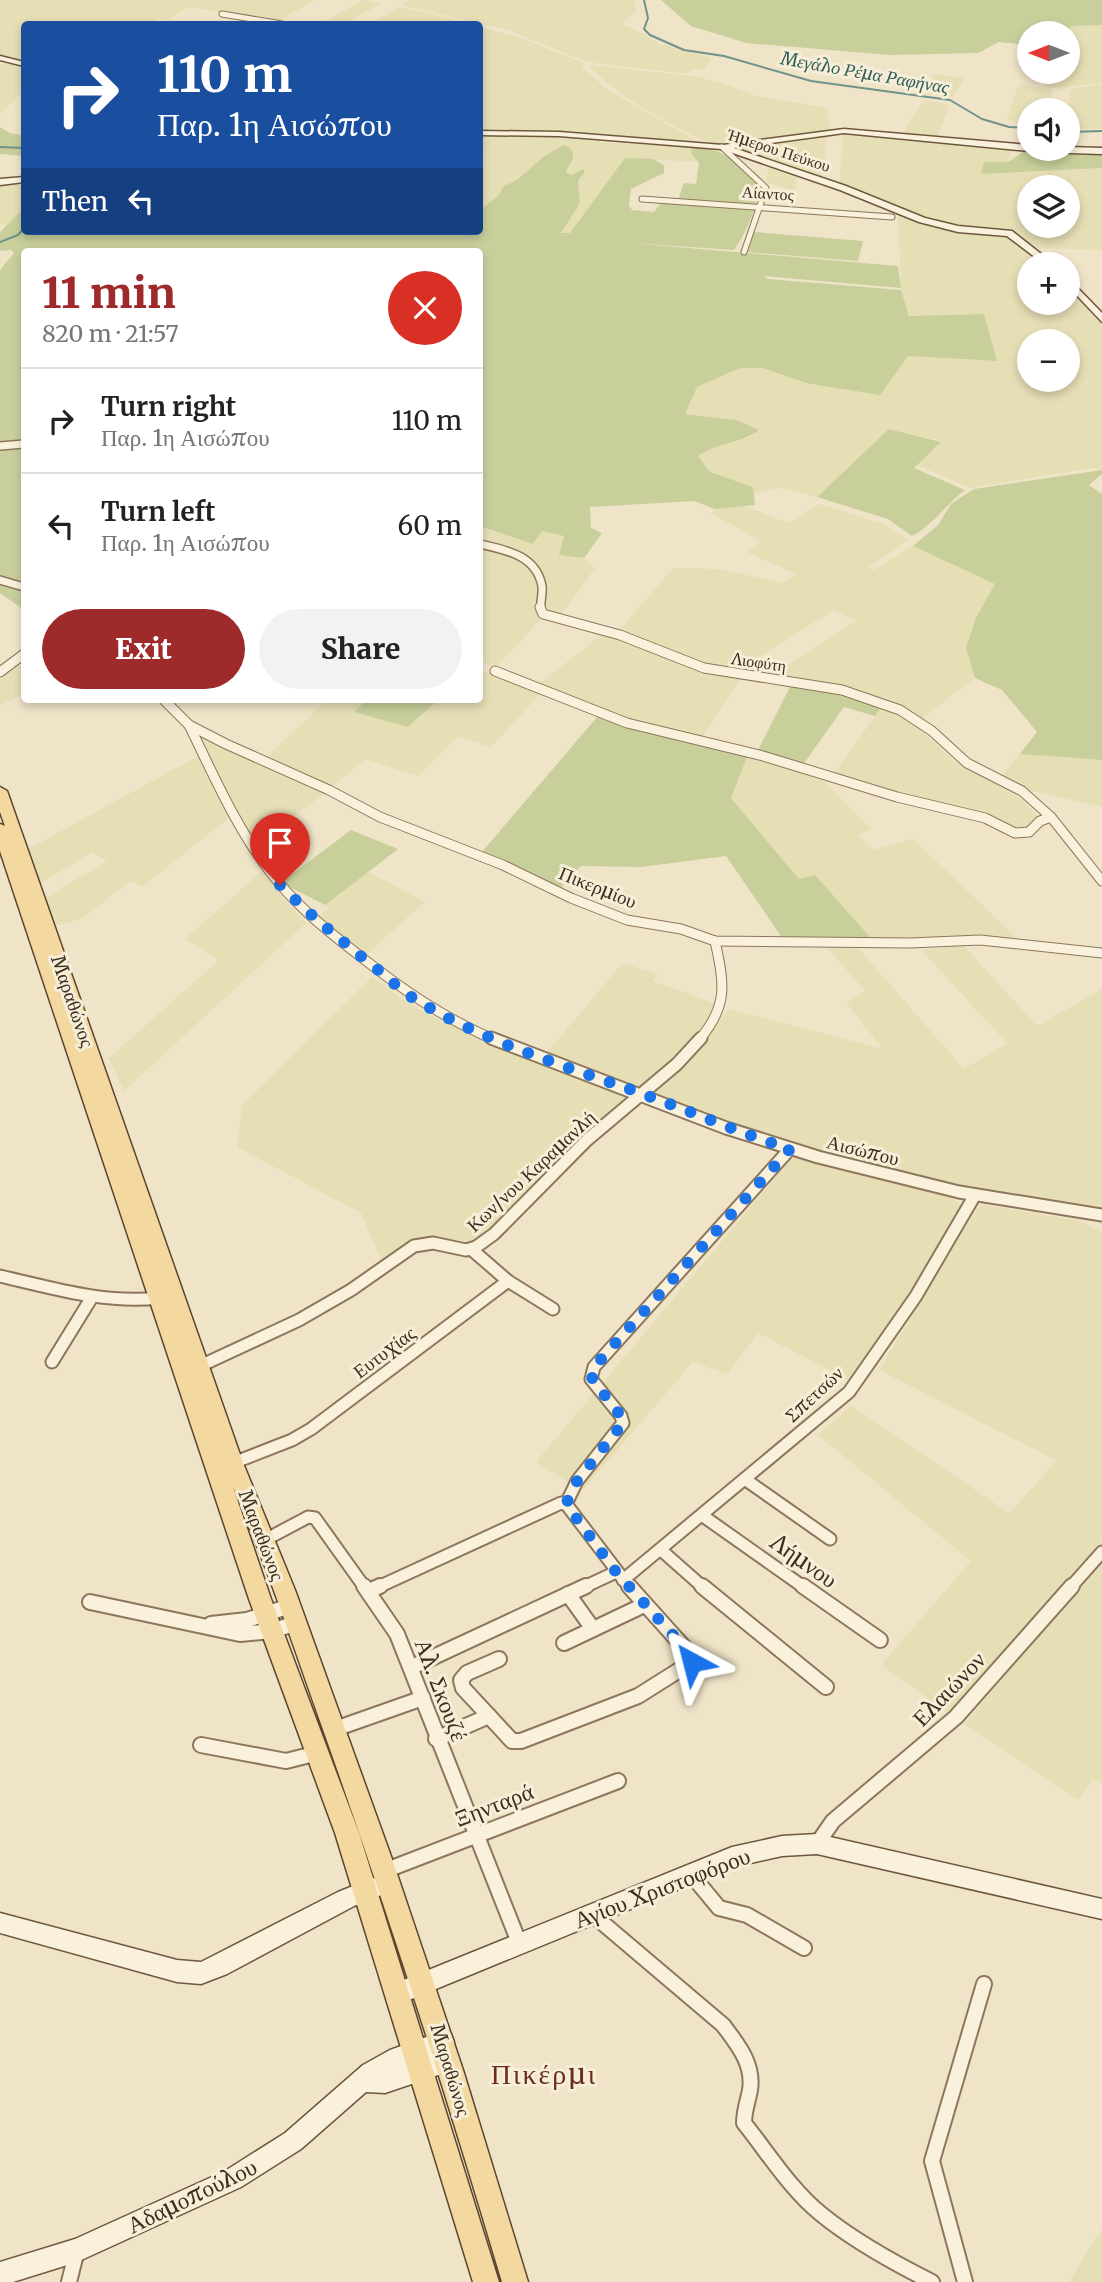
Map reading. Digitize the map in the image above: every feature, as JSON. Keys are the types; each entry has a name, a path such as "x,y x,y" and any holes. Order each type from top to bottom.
{"main road":[{"name":"Μαραθώνος","path":"0,791 233,1463 265,1540 388,1876 446,2052 515,2282"},
{"name":"Μαραθώνος","path":"0,829 269,1623 363,1885 486,2282"}],"street":[{"path":"222,14 262,21"},
{"path":"0,58 21,63"},
{"path":"722,148 844,131 1017,147"},
{"name":"Ήμερου Πεύκου","path":"483,133 559,134 722,148 843,188 922,220 958,229 1009,233 1034,252"},
{"path":"722,148 765,186 766,193 744,252"},
{"path":"1080,150 1102,151"},
{"path":"0,182 21,180"},
{"name":"Αίαντος","path":"642,199 892,217"},
{"path":"1080,294 1102,319"},
{"path":"0,446 21,444"},
{"name":"Λιοφύτη","path":"483,545 513,552 531,564 542,587 539,608 543,614 620,635 704,668 842,690 900,710 932,731 967,763 1026,794 1051,817"},
{"path":"0,580 21,586"},
{"path":"0,672 21,656"},
{"path":"495,671 627,723 763,756 897,797 985,818 1015,833 1030,832 1040,821 1051,817 1102,881"},
{"name":"Πικερμίου","path":"167,703 189,725 380,817 503,865 571,898 627,920 681,929 715,941 910,943 980,940 1102,953"},
{"name":"Αισώπου","path":"189,725 234,814 280,885 312,918 341,942 408,995 445,1016 516,1049 643,1094 723,1127 790,1149 975,1195 1102,1216"},
{"name":"Κων/νου Καραμανλή","path":"200,1366 299,1320 351,1290 414,1246 433,1243 471,1250 494,1234 620,1111 681,1060 723,1003 724,993 715,941"},
{"path":"566,1504 577,1481 623,1423 621,1416 592,1379 594,1367 790,1149"},
{"name":"Σπετσών","path":"412,1667 568,1594 620,1576 661,1550 746,1480 849,1392 892,1331 957,1229 975,1195"},
{"path":"471,1250 508,1281 553,1308"},
{"path":"0,1276 92,1297 137,1301 159,1298"},
{"name":"Ευτυχίας","path":"233,1463 292,1440 311,1429 508,1281"},
{"path":"52,1362 92,1297"},
{"path":"746,1480 830,1539"},
{"path":"369,1591 561,1503 566,1504 620,1576 690,1654 690,1665 638,1696 522,1741 512,1741 463,1688 461,1680 467,1673 499,1659"},
{"name":"Λήμνου","path":"703,1516 880,1640"},
{"name":"Αλ. Σκουζέ","path":"265,1540 308,1517 315,1518 335,1550 369,1591 392,1625 412,1667 436,1739 520,1945"},
{"path":"661,1550 747,1625 826,1687"},
{"name":"Ελαιώνον","path":"817,1844 833,1821 956,1717 1102,1552"},
{"path":"568,1594 593,1629"},
{"path":"90,1602 234,1633 293,1615"},
{"path":"564,1643 644,1605"},
{"path":"335,1729 423,1698"},
{"path":"436,1739 489,1716"},
{"path":"201,1745 286,1761 317,1753"},
{"name":"Ξηνταρά","path":"388,1876 477,1836 618,1781"},
{"name":"Αγίου Χριστοφόρου","path":"397,1994 691,1873 755,1851 782,1846 817,1844 1102,1909"},
{"path":"691,1873 719,1908 734,1914 747,1914 804,1948"},
{"path":"0,1923 177,1971 201,1973 363,1885 388,1876"},
{"path":"592,1914 723,2025 739,2045 751,2073 744,2123 805,2198 821,2214 896,2264 932,2282"},
{"path":"965,2282 932,2161 984,1984"},
{"name":"Αδαμοπούλου","path":"0,2274 77,2250 248,2172 293,2141 363,2081 385,2081 418,2061 446,2052"},
{"path":"69,2282 77,2250"}],"shaded area":[{"path":"0,0 315,0 278,21 189,7 167,20 21,21 21,62 0,58"},
{"path":"362,0 382,3 349,21 326,21"},
{"path":"409,0 635,0 636,12 621,24 637,30 657,43 712,58 704,70 692,69 688,74 588,62 508,30 483,24 483,21 469,21 401,5"},
{"path":"399,7 458,21 376,21"},
{"path":"1102,25 1102,83 1044,87 1045,84 1080,84 1080,26"},
{"path":"483,28 518,37 583,63 583,68 607,89 700,143 538,131 483,131"},
{"path":"5,62 21,65 21,93 0,114 0,66"},
{"path":"588,65 694,76 757,96 828,108 829,131 733,145 713,144 642,108 609,85"},
{"path":"934,74 964,78 953,97 923,94"},
{"path":"1019,84 1053,90 1052,98 1017,98 1017,122 1007,120"},
{"path":"1102,84 1102,129 1080,128 1080,98 1070,98 1070,89"},
{"path":"925,100 950,105 936,140 904,136 908,123"},
{"path":"827,134 822,180 733,148"},
{"path":"843,134 1013,148 1008,162 984,162 981,174 1102,168 1102,250 1031,248 1007,231 970,229 933,222 839,185"},
{"path":"483,135 542,135 612,143 693,146 697,147 699,162 625,158 571,233 560,233 580,203 577,189 584,170 571,175 566,172 573,161 557,150 543,157 517,180 504,186 498,196 483,208"},
{"path":"769,166 797,175 795,191 766,182"},
{"path":"21,182 21,212 9,226 0,223 0,184"},
{"path":"898,214 949,230 1002,235 1013,239 1029,252 1017,252 1017,315 1080,315 1080,300 1102,326 1102,471 1092,468 970,488 917,465 941,441 889,429 817,497 783,488 754,493 753,487 710,472 698,455 709,448 748,438 758,430 736,420 685,414 697,387 740,368 763,368 806,383 908,356 996,361 984,314 908,316 901,288"},
{"path":"819,504 881,523 909,540 867,568 874,570 913,546 996,584 976,618 966,648 975,678 921,719 903,709 770,676 856,621 834,610 737,671 719,669 617,633 673,568 720,569 782,583 796,574 747,552 762,542 711,513 715,509 744,506 788,523"},
{"path":"483,527 533,544 542,531 565,536 559,555 584,558 595,568 558,620 543,617 495,668 483,662"},
{"path":"604,633 702,673 741,678 702,738 625,719 538,685"},
{"path":"21,665 21,695 0,705 0,678"},
{"path":"483,670 542,692 491,747 457,737 418,776 365,759 331,788 264,760 323,703 363,703 355,711 408,727 435,703 483,703"},
{"path":"881,708 911,721 956,763 1021,799 1040,818 1023,832 832,776"},
{"path":"200,736 324,794 256,844 197,737"},
{"path":"1020,754 1102,760 1102,807 1021,788 1000,777"},
{"path":"198,756 230,817 142,887 131,881 81,919 51,927 42,900 107,861 92,852 38,885 25,851"},
{"path":"747,757 798,771 824,782 872,829 858,835 873,850 913,839 1020,941 872,939 815,875 799,879 731,798"},
{"path":"367,871 425,902 364,956 337,936 318,917 329,908 325,905"},
{"path":"261,872 306,923 124,1091 109,1058 219,960 185,939"},
{"path":"964,946 1037,1026 1102,989 1102,1212 966,1190 790,1146 654,1095 729,1009 883,1049 846,1003 865,991 827,947 859,949 964,1069 1007,1043 921,950"},
{"path":"623,963 657,974 653,981 719,1005 669,1068 642,1091 543,1057"},
{"path":"372,977 416,1008 493,1045 550,1068 632,1095 474,1241 421,1239 383,1264 361,1213 237,1147 242,1105"},
{"path":"791,1159 949,1196 961,1205 962,1212 902,1311 852,1382 758,1333 727,1374 693,1362 582,1491 536,1462"},
{"path":"986,1205 1078,1221 1102,1232 1102,1541 1045,1603 951,1715 881,1665 971,1561 818,1435 851,1406 1009,1513 1057,1461 879,1370 972,1217 979,1207"},
{"path":"1102,1562 1102,1784 1093,1779 1078,1800 964,1724"},
{"path":"1102,2229 1102,2282 1069,2282"}],"green space":[{"path":"661,0 1102,0 1102,25 1080,26 1080,21 1017,21 1017,44 999,42 978,53 890,55 746,43 691,26"},
{"path":"0,127 21,135 21,156 0,154"},
{"path":"564,145 573,154 566,172 571,175 584,169 578,184 580,203 561,233 570,233 625,158 653,159 664,165 664,173 631,189 629,205 632,210 654,212 662,202 677,203 684,183 696,184 699,162 692,155 691,148 699,147 720,153 741,165 755,181 758,189 750,220 734,250 630,243 898,266 901,288 763,276 768,279 901,290 909,316 984,314 997,361 908,356 880,395 806,383 763,368 740,368 697,387 685,414 736,420 759,430 698,456 710,472 753,487 755,505 715,509 694,501 590,507 591,528 602,533 584,558 559,555 564,536 542,531 533,544 483,527 483,248 21,248 21,608 0,593 0,270 14,253 11,250 0,251 0,232 21,211 21,235 483,235 483,208 498,196 504,186 517,180 543,157"},
{"path":"1102,154 1102,168 981,174 984,162 1008,162 1017,156 1017,161 1080,161 1080,155"},
{"path":"754,232 863,241 858,261 747,252"},
{"path":"889,429 941,442 914,468 965,490 912,536 888,519 817,497"},
{"path":"1102,470 1102,474 1089,485 1102,494 1102,760 1020,754 1037,732 1002,690 975,678 966,648 976,618 995,584 913,546 938,525 951,504 974,489"},
{"path":"791,685 823,690 881,708 875,716 844,707 802,766 757,752"},
{"path":"363,703 435,703 408,727 354,712"},
{"path":"598,716 747,757 731,798 799,879 815,875 872,939 783,939 726,856 641,867 581,866 560,888 481,853"},
{"path":"351,830 398,849 325,905 282,882"}],"waterway":[{"name":"Μεγάλο Ρέμα Ραφήνας","path":"644,0 648,18 644,29 650,35 684,50 724,56 811,81 950,100 982,119 1017,127"},
{"name":"Μεγάλο Ρέμα Ραφήνας","path":"1080,132 1102,131"},
{"path":"0,147 21,148"},
{"path":"0,242 21,232"}],"district":[{"name":"Πικέρμι","path":"544,2074"}],"route":[{"path":"280,885 312,918 341,942 408,995 445,1016 516,1049 668,1103 723,1127 790,1149 594,1367 592,1379 621,1416 623,1423 577,1481 566,1504 616,1572 664,1629 690,1654 692,1662"}]}
